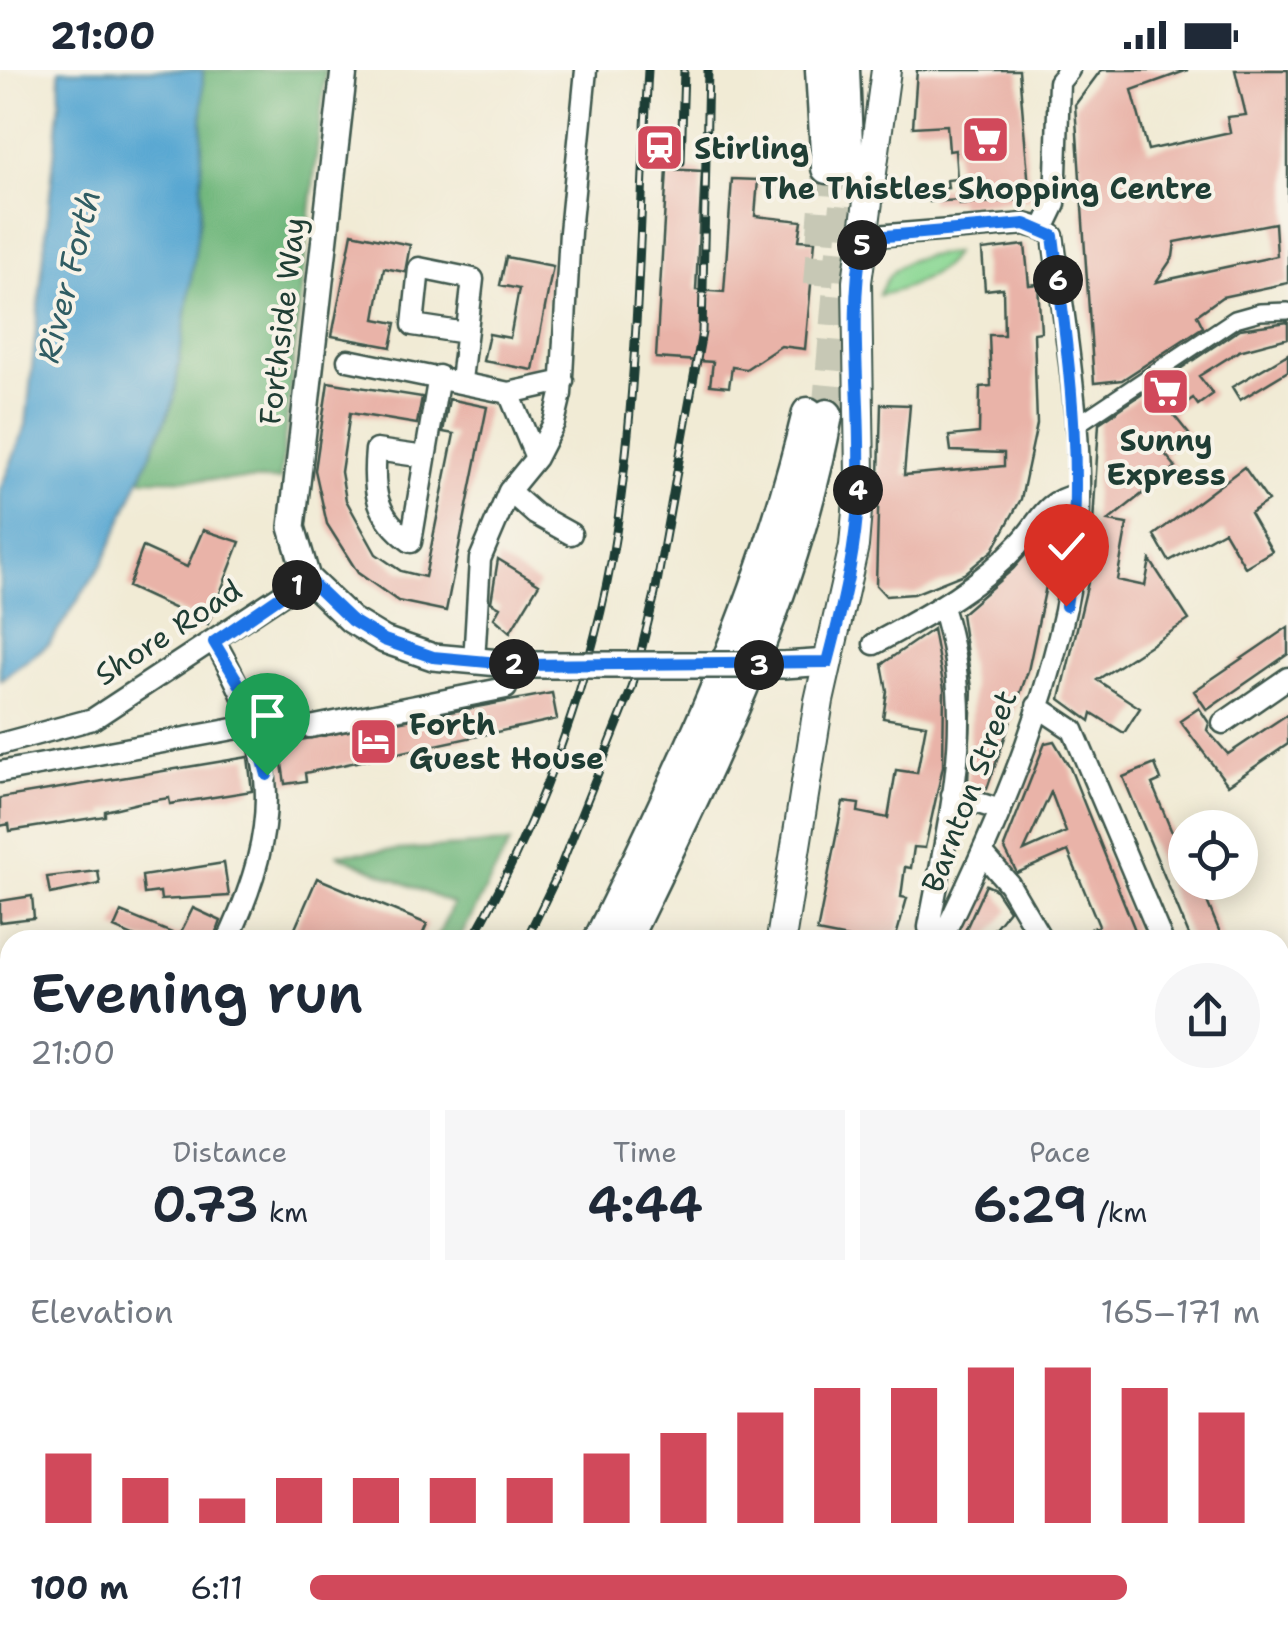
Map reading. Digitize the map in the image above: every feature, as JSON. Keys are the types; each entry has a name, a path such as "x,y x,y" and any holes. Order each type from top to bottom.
{"main road":[{"path":"821,70 838,168 844,70"},
{"path":"783,930 828,662 854,546 858,494 856,282 886,70"},
{"path":"605,930 700,726 760,582 818,414 816,478 758,647 630,930"}],"street":[{"name":"Forthside Way","path":"307,578 292,527 344,70"},
{"path":"474,662 480,558 509,490 536,458 554,423 563,381 570,232 586,70"},
{"path":"863,238 1025,224 1044,228 1054,204 1059,82 1069,70"},
{"name":"Barnton Street","path":"940,930 984,855 1001,810 1066,606 1077,536 1075,426 1053,236 1044,228"},
{"path":"461,380 473,279 419,268 413,325 466,333"},
{"path":"1075,426 1235,320 1260,312 1288,311"},
{"path":"348,360 461,380 508,393 563,381"},
{"path":"425,457 376,450 377,506 389,526 411,542 425,457 438,376"},
{"path":"508,393 536,458"},
{"path":"509,490 535,514 571,534"},
{"path":"874,644 942,607 996,568 1051,502 1076,495"},
{"name":"Shore Road","path":"0,744 94,719 307,578"},
{"path":"307,578 351,620 384,640 433,657 522,665 828,662"},
{"path":"938,930 962,707 956,648 942,607"},
{"path":"214,642 244,692 267,775 262,855 232,930"},
{"path":"1223,724 1288,678"},
{"path":"0,772 288,719 310,727 506,688"},
{"path":"1036,706 1072,730 1158,930"},
{"path":"952,795 1001,810"},
{"path":"984,855 1009,884 1036,930"}],"green space":[{"path":"203,70 326,70 280,480 140,479 174,400 201,208"},
{"path":"954,253 932,275 879,295 892,273 908,261"},
{"path":"510,843 464,930 441,930 453,904 336,854"}],"water":[{"name":"River Forth","path":"59,70 203,70 201,208 174,400 104,561 49,644 0,680 0,490 26,425 60,101"}],"building":[{"name":"The Thistles Shopping Centre","path":"917,70 1019,70 1030,199 959,205 959,200 930,202 930,189 948,188 947,180 957,179 955,150 949,151 947,125 913,127"},
{"path":"1101,70 1188,70 1132,90 1148,150 1230,132 1227,117 1246,115 1235,70 1288,70 1288,283 1222,297 1197,315 1203,327 1122,380 1094,383 1075,105","holes":["1275,223 1277,256 1156,282 1173,257 1175,242"]},
{"path":"667,169 702,171 696,290 724,292 732,179 758,180 755,216 802,221 799,240 815,241 805,349 781,346 746,369 732,367 729,387 710,385 713,362 656,358"},
{"path":"352,233 410,245 405,272 384,268 375,319 396,323 391,347 332,336"},
{"path":"1025,245 1029,285 1038,284 1041,332 1034,333 1037,424 1021,499 993,550 964,574 914,594 886,596 876,585 881,404 910,405 904,475 1004,466 1004,453 951,451 949,436 979,433 980,387 991,386 989,335 1004,335 1003,288 985,290 982,250"},
{"path":"506,257 553,266 533,370 483,361 489,334 510,338 519,289 500,285"},
{"path":"1288,322 1288,338 1239,351 1199,376 1213,394 1198,405 1193,398 1172,413 1189,434 1165,454 1176,467 1108,521 1127,524 1117,580 1145,586 1150,560 1189,620 1097,680 1140,708 1124,733 1092,713 1090,721 1060,699 1090,574 1099,423 1240,329"},
{"path":"1288,354 1288,371 1240,400 1232,387"},
{"path":"328,382 422,397 417,424 350,413 341,472 346,500 376,554 401,571 425,577 454,434 443,432 449,399 487,407 446,611 398,601 358,573 327,524 315,470"},
{"path":"1244,467 1268,501 1250,513 1272,551 1245,567 1224,531 1169,561 1154,535"},
{"path":"1059,525 1028,671 987,789 968,783 972,688 961,614 1013,569 1050,527"},
{"path":"203,530 240,542 208,624 128,587 143,547 187,567"},
{"path":"498,559 539,584 510,632 494,618 500,607 491,602"},
{"path":"1288,627 1288,654 1207,710 1194,691"},
{"path":"933,629 944,689 943,766 925,848 914,847 911,868 905,867 901,897 907,898 898,930 817,930 843,802 859,804 858,812 888,818 896,770 917,773 926,725 883,718 887,691 882,664"},
{"path":"552,693 557,719 305,773 306,781 285,784 279,744"},
{"path":"1199,708 1209,723 1207,730 1228,754 1288,714 1288,744 1228,785 1180,721"},
{"path":"1054,741 1070,768 1135,930 1090,930 1099,926 1068,851 1017,873 1004,847 1045,743","holes":["1051,792 1066,832 1024,851"]},
{"path":"248,757 252,791 170,804 169,798 138,803 105,811 105,816 10,831 9,824 0,826 0,798"},
{"path":"1155,764 1161,780 1152,784 1168,823 1168,885 1123,777"},
{"path":"224,863 229,896 161,900 160,892 144,894 142,876"},
{"path":"98,871 100,884 50,894 47,877"},
{"path":"317,878 427,924 424,930 294,930"},
{"path":"986,885 995,889 1009,910 993,930 965,930"},
{"path":"32,896 34,918 0,922 0,901"},
{"path":"1174,900 1206,900 1219,930 1187,930"},
{"path":"193,908 221,921 218,930 182,930"},
{"path":"121,912 164,930 119,930 114,928"}],"tunnel":[{"path":"818,285 827,168"},
{"path":"827,415 848,169"}],"railway":[{"path":"477,930 543,794 579,691 606,586 629,418 648,70"},
{"path":"681,162 684,70"},
{"path":"531,930 555,880 632,688 655,594 702,332 708,70"}],"place":[{"name":"The Thistles Shopping Centre","path":"986,139"},
{"name":"Stirling","path":"659,148"},
{"name":"Sunny Express","path":"1166,391"},
{"name":"Forth Guest House","path":"374,741"}],"route":[{"path":"267,775 262,745 244,692 214,642 307,578 351,620 384,640 433,657 522,665 828,662 854,546 860,476 856,282 863,238 1025,224 1044,228 1053,236 1078,447 1077,536 1066,606"}]}
